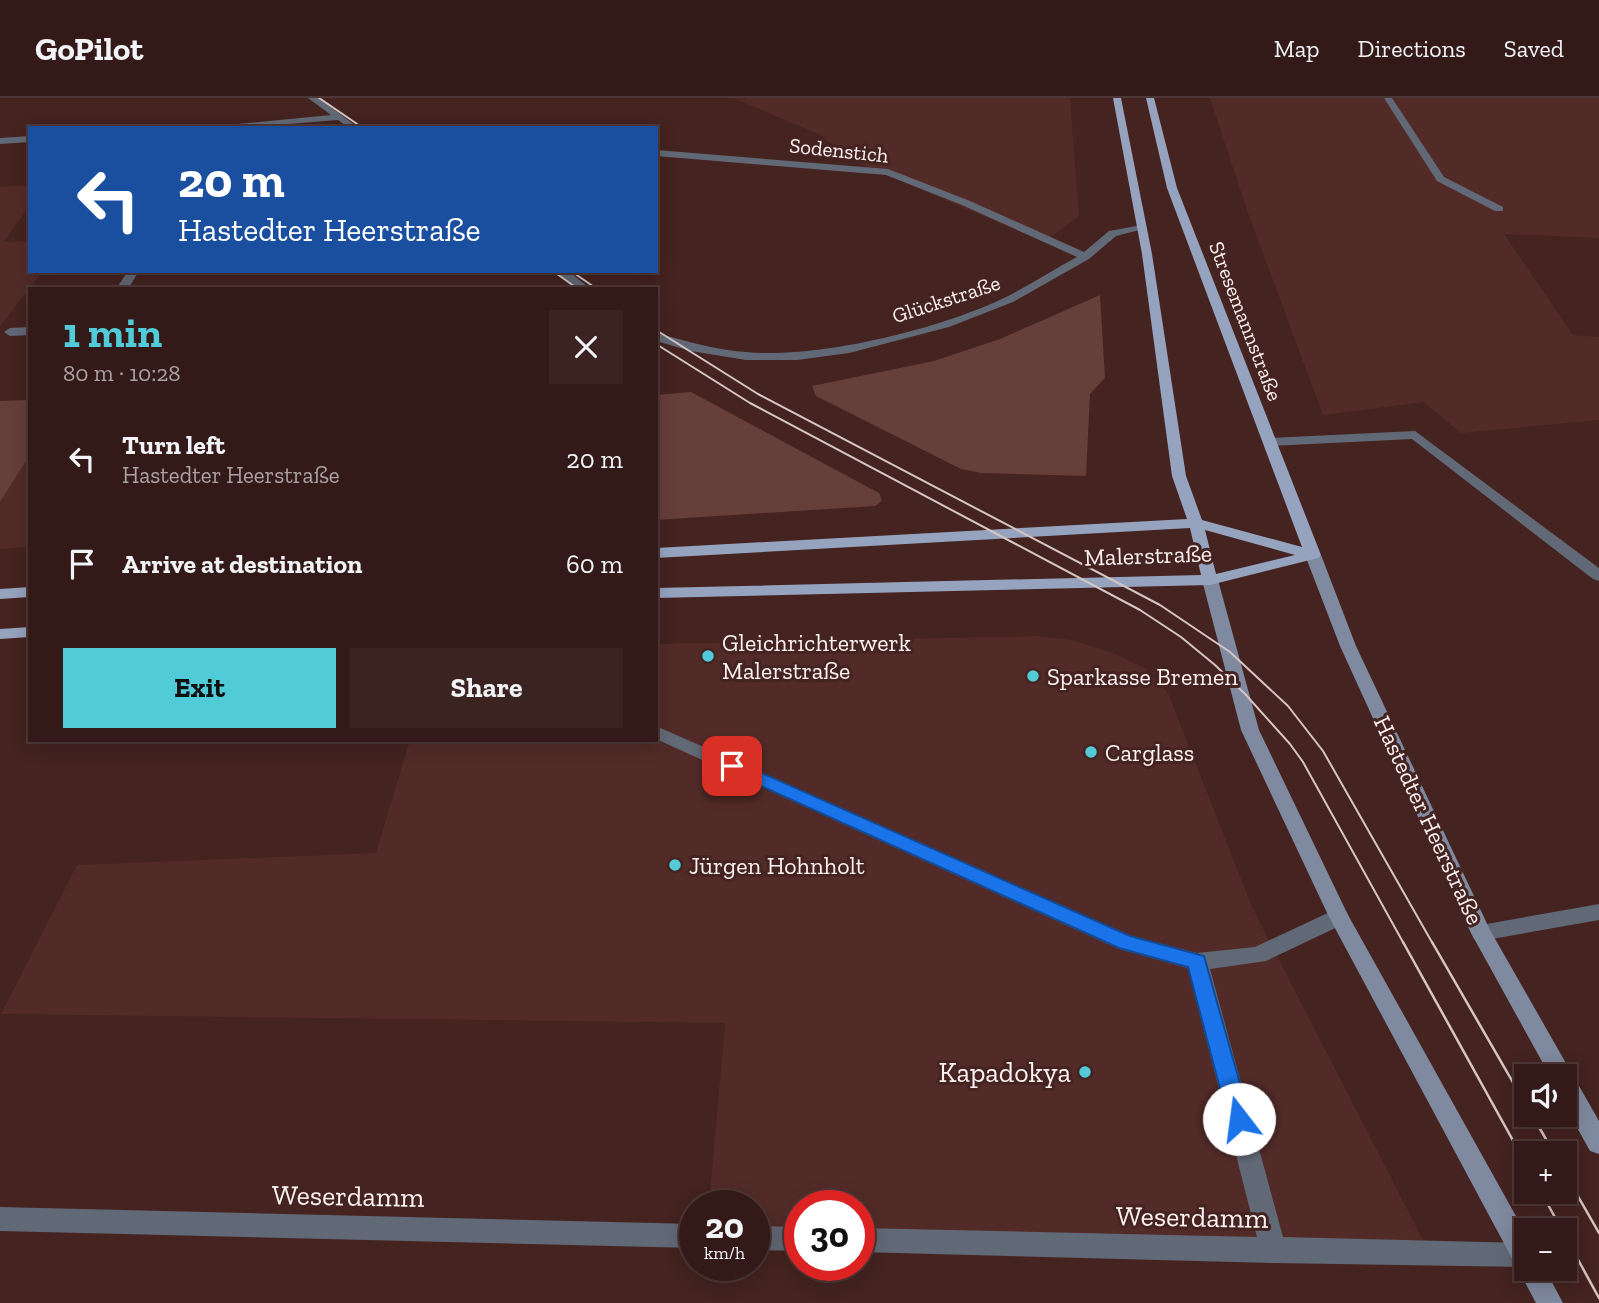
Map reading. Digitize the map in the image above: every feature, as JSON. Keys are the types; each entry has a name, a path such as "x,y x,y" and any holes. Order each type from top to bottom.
{"main road":[{"path":"1117,98 1147,254 1179,476 1196,523 1250,730 1339,917 1514,1237"},
{"name":"Stresemannstraße","path":"1150,98 1172,188 1313,555"},
{"name":"Malerstraße","path":"658,552 1196,523 1313,555"},
{"name":"Malerstraße","path":"658,593 927,584 1210,580 1313,555"},
{"name":"Hastedter Heerstraße","path":"1313,555 1348,646 1481,933 1555,1064"},
{"path":"0,594 28,592"},
{"path":"0,634 28,632"},
{"path":"1577,1105 1599,1143"},
{"path":"1538,1281 1550,1303"}],"street":[{"path":"312,98 352,126"},
{"path":"1388,98 1440,179 1499,209"},
{"path":"240,126 341,117"},
{"path":"0,141 28,139"},
{"name":"Sodenstich","path":"658,153 888,172 966,202 1085,257"},
{"name":"Glückstraße","path":"658,338 746,356 797,356 849,349 945,324 1009,300 1085,257 1113,233 1142,229"},
{"path":"564,274 577,287"},
{"path":"564,274 582,287"},
{"path":"10,332 28,331"},
{"path":"1270,442 1415,435 1599,576"},
{"path":"658,733 1126,943 1197,961 1258,955 1339,917"},
{"path":"1481,933 1599,912"},
{"path":"1197,961 1274,1251"},
{"name":"Weserdamm","path":"0,1219 679,1236"},
{"name":"Weserdamm","path":"875,1240 1514,1260"}],"shaded area":[{"path":"734,98 1070,98 1079,216 1044,242 856,162 820,135"},
{"path":"1210,98 1599,98 1599,238 1504,234 1573,335 1599,337 1599,420 1461,433 1424,402 1323,415 1247,210"},
{"path":"28,185 28,209 3,242 28,241 28,273 41,273 0,326 0,187"},
{"path":"1100,295 1105,378 1090,394 1086,476 981,473 961,469 816,396 812,386 934,361 1000,339"},
{"path":"691,392 879,493 882,501 875,506 658,520 658,395"},
{"path":"28,400 28,458 0,502 0,401"},
{"path":"28,458 28,547 0,549 0,502"},
{"path":"1036,636 1072,640 1113,653 1144,668 1168,693 1252,907 1429,1252 875,1235 875,1190 784,1190 784,1232 770,1232 770,1190 710,1190 725,1023 1,1014 77,865 376,853 409,742 658,742 658,644"}],"tram line":[{"path":"319,98 360,126"},
{"path":"556,273 575,287"},
{"path":"574,273 594,287"},
{"path":"658,331 758,394 1160,605 1230,652 1288,706 1323,751 1433,944"},
{"path":"658,345 750,403 1140,610 1181,637 1246,695 1290,744 1303,762 1404,944"},
{"path":"1403,942 1514,1142"},
{"path":"1432,942 1514,1084"},
{"path":"1539,1127 1547,1141"},
{"path":"1577,1195 1599,1233"},
{"path":"1548,1204 1555,1218"},
{"path":"1577,1258 1599,1298"}],"place":[{"name":"Gleichrichterwerk Malerstraße","path":"708,656"},
{"name":"Sparkasse Bremen","path":"1033,676"},
{"name":"Carglass","path":"1091,752"},
{"name":"Jürgen Hohnholt","path":"675,865"},
{"name":"Kapadokya","path":"1085,1072"}],"route":[{"path":"732,766 1126,943 1197,961 1239,1119"}]}
